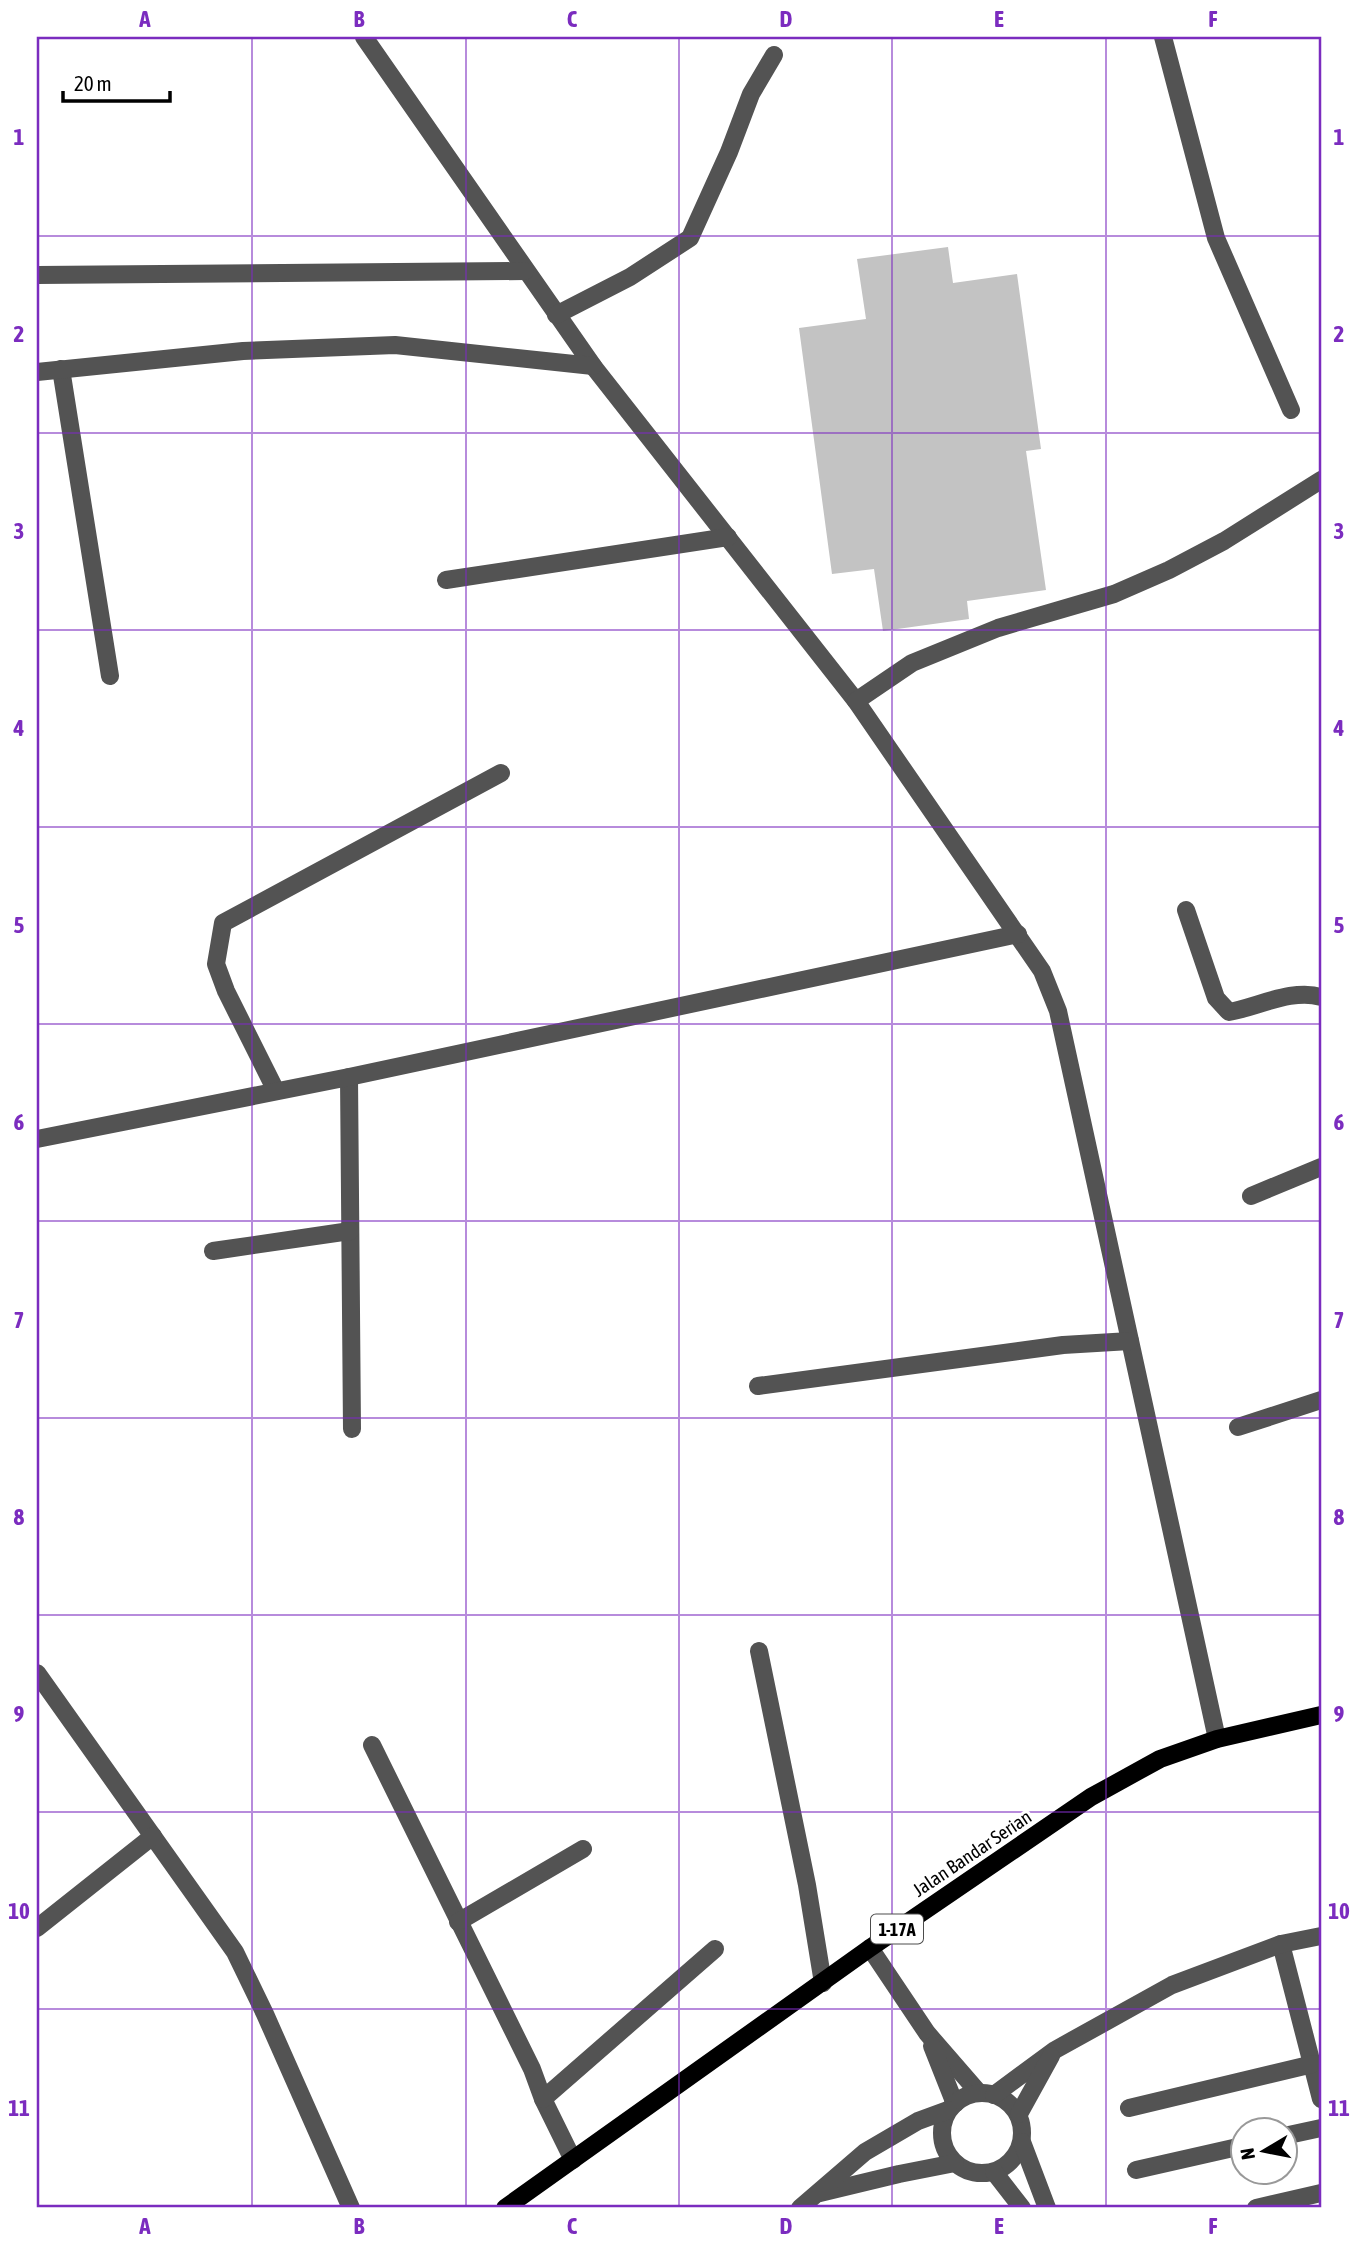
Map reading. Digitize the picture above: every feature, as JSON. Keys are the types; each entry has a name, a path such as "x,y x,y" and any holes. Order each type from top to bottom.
{"main road":[{"name":"Jalan Bandar Serian","path":"505,2208 870,1948 1091,1797 1160,1759 1217,1739 1321,1715"}],"street":[{"path":"364,37 593,366 856,701 1042,971 1058,1011 1217,1739"},
{"path":"1163,37 1216,238 1291,410"},
{"path":"556,315 630,277 690,238 729,152 751,94 774,55"},
{"path":"37,275 525,271"},
{"path":"37,372 243,351 395,345 593,366"},
{"path":"61,369 110,676"},
{"path":"856,701 912,663 998,628 1114,594 1169,570 1224,541 1321,480"},
{"path":"446,580 728,537"},
{"path":"276,1091 226,991 216,964 223,923 501,773"},
{"path":"1185,910 1216,998 1229,1012 1287,997 1321,997"},
{"path":"37,1139 349,1077 1018,934"},
{"path":"349,1077 352,1429"},
{"path":"1251,1196 1321,1167"},
{"path":"213,1251 350,1231"},
{"path":"758,1386 1063,1345 1130,1341"},
{"path":"1238,1427 1320,1404"},
{"path":"759,1651 807,1885 823,1983"},
{"path":"37,1672 235,1952 351,2208"},
{"path":"372,1745 532,2069 543,2099 573,2160"},
{"path":"37,1928 153,1836"},
{"path":"458,1922 583,1849"},
{"path":"987,2094 1055,2050 1172,1985 1281,1944 1321,1936"},
{"path":"1281,1944 1321,2099"},
{"path":"870,1948 927,2033 987,2094"},
{"path":"543,2099 715,1949"},
{"path":"800,2208 865,2152 918,2121 951,2107 970,2094 1005,2098 1018,2114 1023,2128 1022,2142 1012,2161 994,2172 981,2174 967,2171 955,2163 946,2151 942,2138 943,2124 951,2107 927,2033"},
{"path":"1018,2114 1055,2050"},
{"path":"1129,2108 1313,2064"},
{"path":"1298,2133 1321,2128"},
{"path":"1022,2142 1047,2208"},
{"path":"1136,2170 1228,2149"},
{"path":"817,2194 955,2163"},
{"path":"994,2172 1022,2208"},
{"path":"1256,2208 1321,2193"}],"building":[{"path":"948,247 953,283 1017,274 1041,449 1026,451 1046,590 967,601 969,619 883,631 874,569 832,574 799,328 866,319 857,259"}]}
